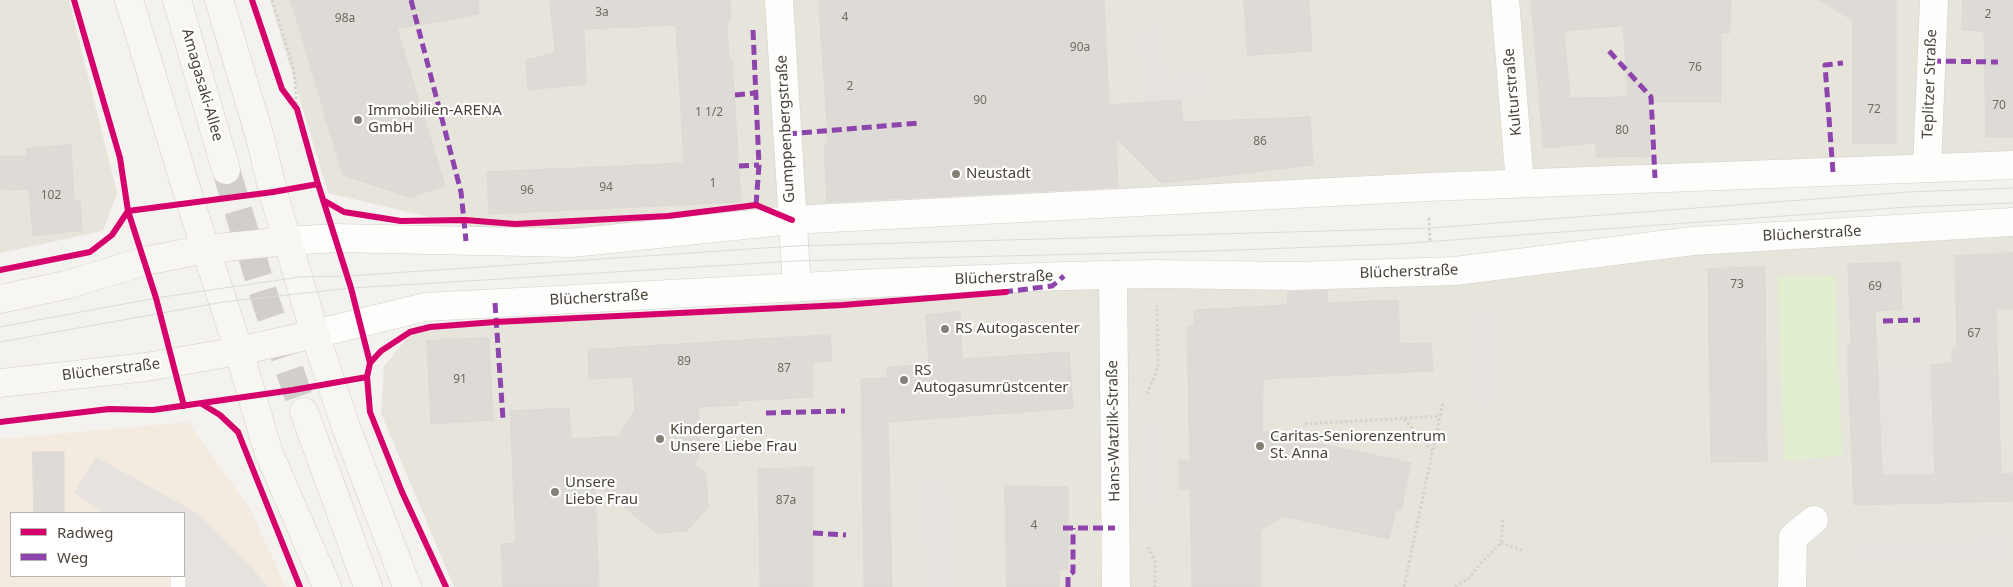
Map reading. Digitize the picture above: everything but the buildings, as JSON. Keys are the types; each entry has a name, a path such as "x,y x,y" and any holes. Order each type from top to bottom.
{"main road":[{"path":"129,0 190,204 240,351 268,451 327,587"},
{"name":"Amagasaki-Allee","path":"177,0 226,170"},
{"path":"219,0 260,137 273,192 315,334 347,430 407,587"},
{"path":"0,299 66,286 146,260 206,249 288,241"},
{"name":"Blücherstraße","path":"0,383 146,367 240,351 315,334"},
{"path":"304,412 368,587"}],"street":[{"name":"Gumppenbergstraße","path":"779,0 797,288"},
{"name":"Kulturstraße","path":"1505,0 1520,183"},
{"name":"Teplitzer Straße","path":"1927,168 1934,0"},
{"path":"288,241 336,238 572,243 792,220 1428,187 2013,165"},
{"name":"Blücherstraße","path":"315,334 425,307 877,283 1156,274 1294,276 1455,271 1693,241 2013,222"},
{"name":"Hans-Watzlik-Straße","path":"1113,275 1116,587"},
{"path":"1792,587 1793,538 1814,520"}],"path":[{"path":"272,0 294,70 297,109"},
{"path":"287,96 297,109"},
{"path":"1428,187 1432,272"},
{"path":"1404,587 1443,402"},
{"path":"1305,424 1440,416"},
{"path":"1404,418 1433,450"},
{"path":"1455,587 1469,578 1501,543 1503,518"},
{"path":"1501,543 1522,550"}],"shaded area":[{"path":"0,0 69,0 117,193 103,231 0,253"},
{"path":"270,0 2013,0 2013,172 525,240 328,193"},
{"path":"1164,25 1167,74 1211,72 1213,98 1140,103 1136,27"},
{"path":"2013,233 2013,587 454,587 381,413 384,366 416,327 1802,239"},
{"path":"1495,306 1499,406 1473,407 1468,307"},
{"path":"1931,365 1933,475 1853,477 1849,367"},
{"path":"188,422 250,509 286,587 0,587 0,439"},
{"path":"1143,425 1163,425 1163,509 1142,509"},
{"path":"96,457 199,514 268,587 183,587 183,577 185,577 185,512 102,512 74,493"},
{"path":"950,478 952,587 922,587 921,479"},
{"path":"2009,537 2009,560 1856,563 1856,540"}],"green space":[{"path":"1835,276 1842,456 1784,460 1778,277"}],"tunnel":[{"path":"226,170 266,302 304,412"}],"tram line":[{"path":"0,327 156,298 299,277 347,276 794,246 1430,228 1908,192 2013,188"},
{"path":"0,342 223,302 351,288 795,261 1210,251 1396,244 1908,207 2013,203"}],"marked path":[{"path":"411,0 461,192 466,241"},
{"path":"753,30 759,165 756,205"},
{"path":"1609,51 1651,97 1655,178"},
{"path":"1931,61 1998,62"},
{"path":"1833,172 1825,65 1843,63"},
{"path":"735,95 756,93"},
{"path":"787,134 919,123"},
{"path":"739,166 759,165"},
{"path":"1003,292 1052,286 1064,276"},
{"path":"495,303 503,419"},
{"path":"1883,321 1920,320"},
{"path":"766,413 845,411"},
{"path":"1063,528 1115,528"},
{"path":"1068,587 1068,576 1073,572 1073,528"},
{"path":"813,533 846,535"}],"cycle path":[{"path":"74,0 120,158 128,211 156,298 184,406"},
{"path":"252,0 282,89 297,109 318,184 351,288 370,363 367,377 370,412 402,492 446,587"},
{"path":"128,211 273,192 318,184"},
{"path":"323,200 344,212 401,221 465,220 515,224 668,216 756,205 792,220"},
{"path":"0,270 90,252 112,235 128,211"},
{"path":"370,363 381,351 410,332 430,327 495,322 843,305 1006,292"},
{"path":"0,422 109,409 153,410 293,390 367,377"},
{"path":"202,404 220,415 238,432 300,587"}],"place":[{"name":"Immobilien-ARENA GmbH","path":"358,120"},
{"name":"Neustadt","path":"956,174"},
{"name":"RS Autogascenter","path":"945,329"},
{"name":"RS Autogasumrüstcenter","path":"904,380"},
{"name":"Kindergarten Unsere Liebe Frau","path":"660,439"},
{"name":"Caritas-Seniorenzentrum St. Anna","path":"1260,446"},
{"name":"Unsere Liebe Frau","path":"555,492"}]}
